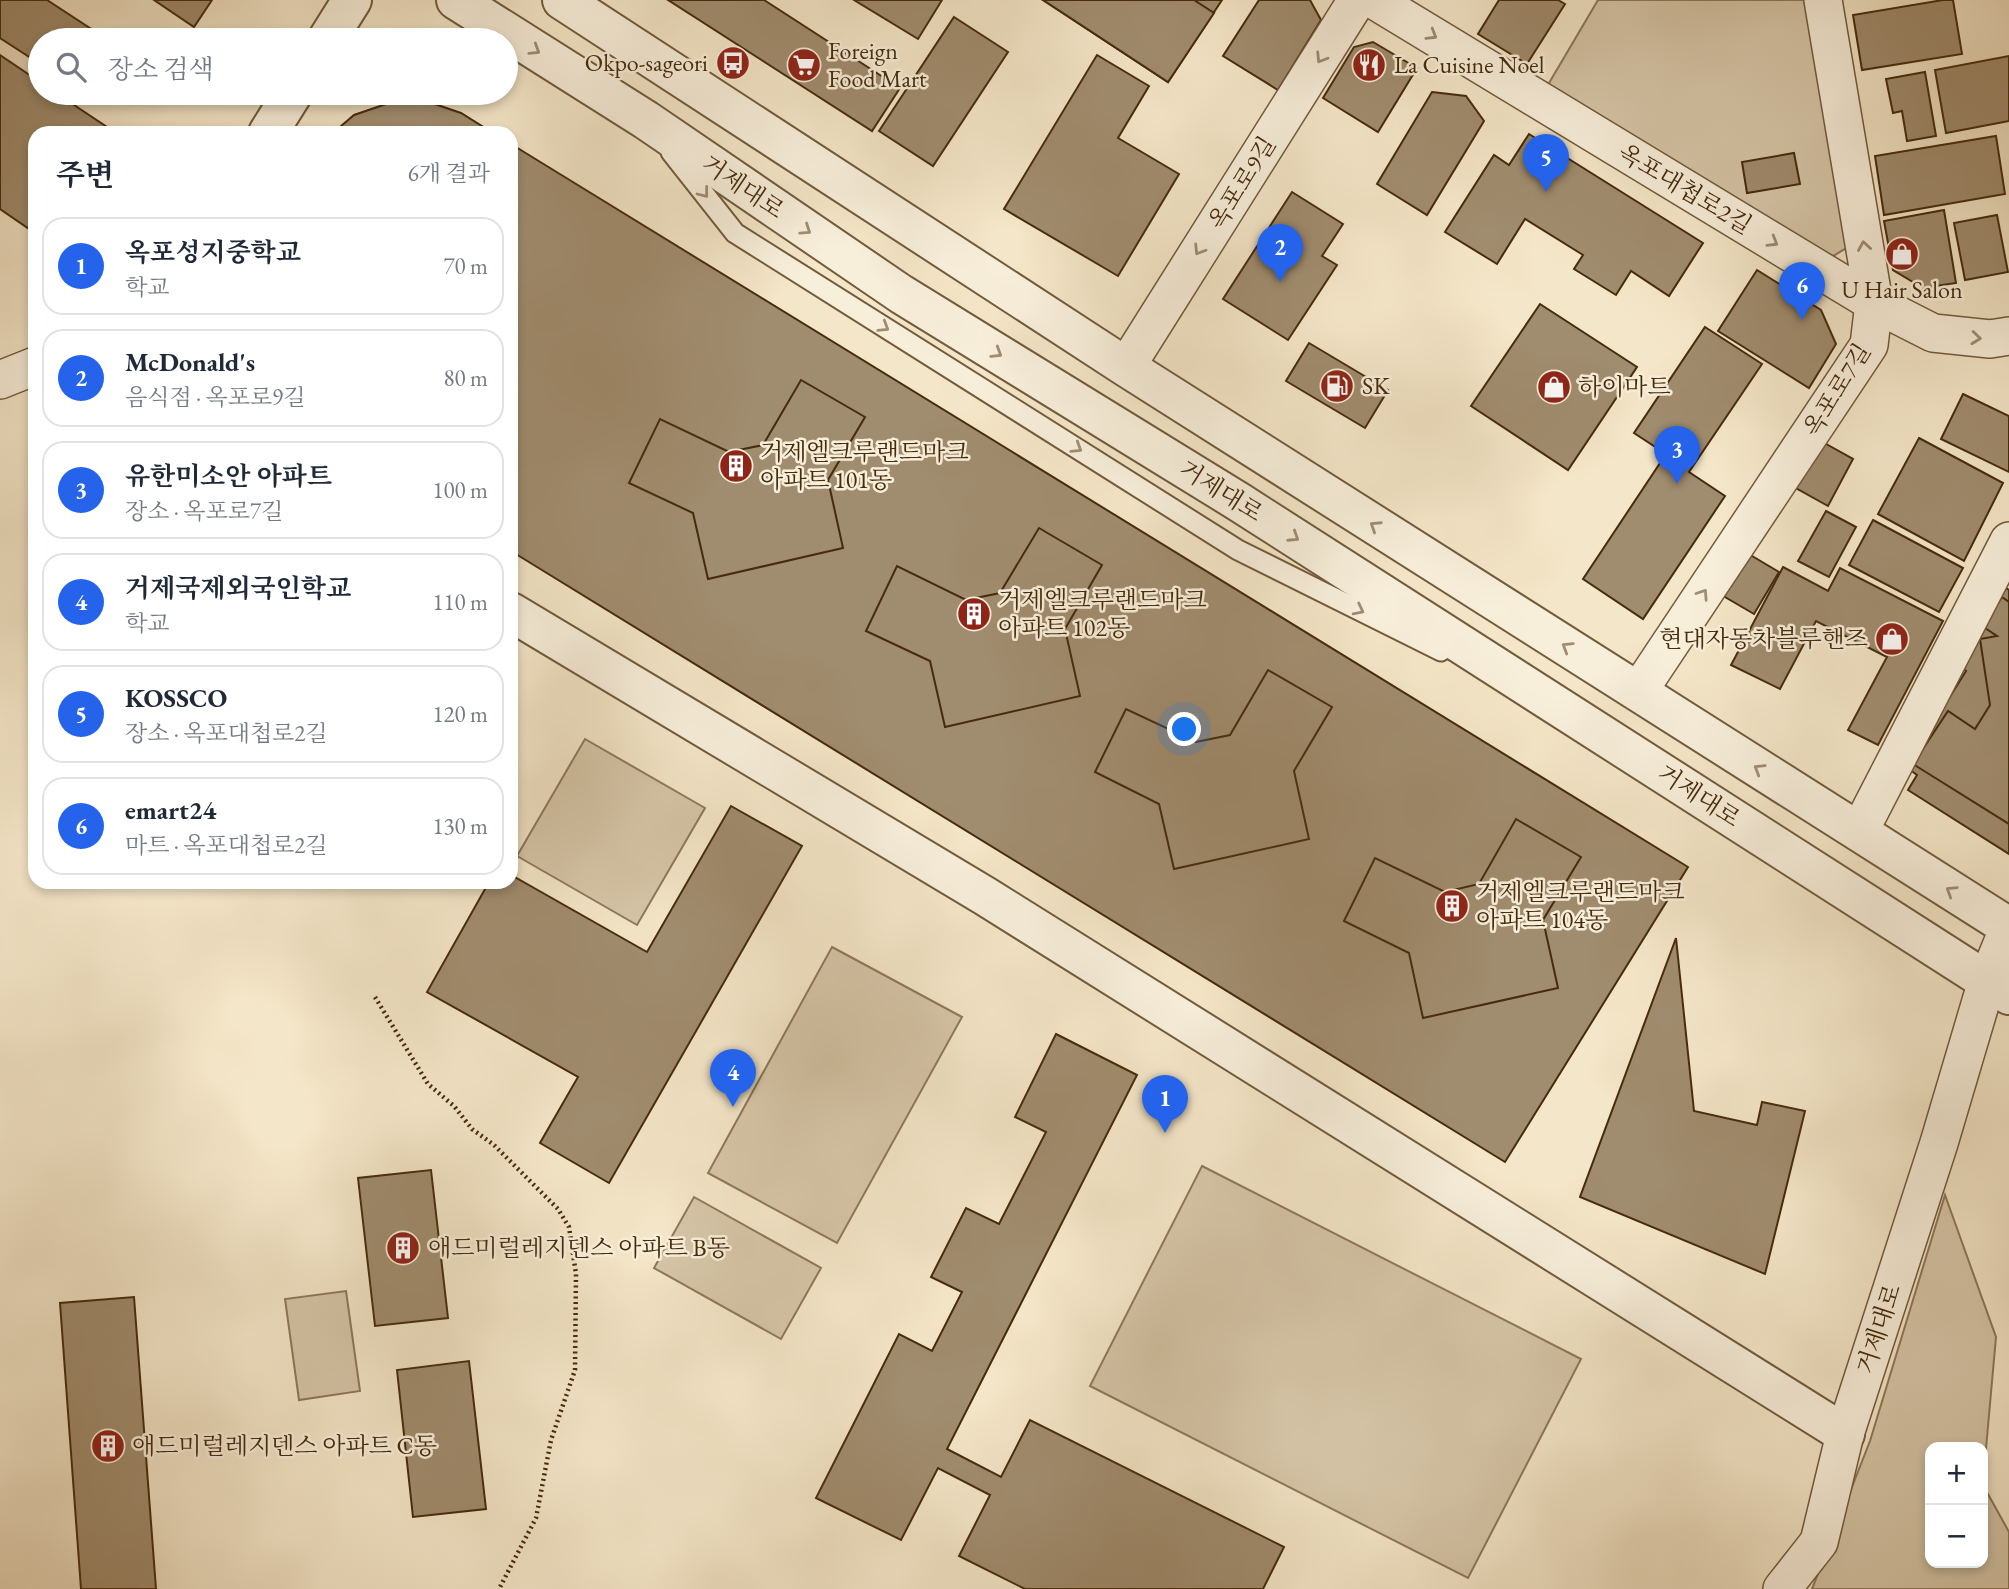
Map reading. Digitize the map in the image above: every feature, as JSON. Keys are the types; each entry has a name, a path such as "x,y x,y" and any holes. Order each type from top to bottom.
{"street":[{"path":"334,28 352,0"},
{"name":"거제대로","path":"456,0 500,28"},
{"name":"거제대로","path":"562,0 1126,367 2009,927 1998,988 1939,1143 1845,1434 1819,1542 1782,1589"},
{"name":"옥포로9길","path":"1126,367 1357,0"},
{"name":"옥포대첩로2길","path":"1374,0 1874,303 1933,333 1990,339 2009,336"},
{"name":"옥포로7길","path":"1638,692 1869,345 1874,303 1823,0"},
{"name":"거제대로","path":"518,39 646,120 901,294 1239,502 1998,988"},
{"path":"272,126 286,105"},
{"path":"0,380 28,369"},
{"path":"1859,832 2009,541"},
{"path":"518,615 985,896 1845,1434"}],"path":[{"path":"375,997 428,1084 454,1106 472,1129 494,1145 548,1199 569,1227 576,1274 575,1370 551,1440 536,1518 499,1589"}],"shaded area":[{"path":"1598,0 1823,0 1863,238 1815,267 1539,100"},
{"path":"585,739 705,808 637,925 518,854"},
{"path":"832,947 962,1017 837,1243 708,1173"},
{"path":"1202,1166 1581,1359 1468,1578 1090,1386"},
{"path":"1945,1195 1996,1337 1987,1442 1925,1442 1925,1568 1988,1568 1988,1494 2009,1532 2009,1589 1812,1589 1870,1441"},
{"path":"694,1197 821,1268 781,1339 654,1268"},
{"path":"346,1291 360,1391 299,1400 285,1299"}],"building":[{"path":"0,0 47,0 90,28 28,28 28,56 0,38"},
{"path":"154,0 212,0 194,27"},
{"path":"668,0 764,0 900,88 872,131"},
{"path":"854,0 942,0 918,39"},
{"path":"1043,0 1222,0 1168,82"},
{"path":"1043,0 1194,0 1214,13 1168,82"},
{"path":"1259,0 1310,0 1321,20 1278,90 1223,56"},
{"path":"1499,0 1558,0 1565,4 1527,64 1478,34"},
{"path":"1953,0 1962,54 1862,70 1853,15"},
{"path":"954,17 1008,52 933,166 879,131"},
{"path":"1373,42 1417,68 1378,132 1323,98 1354,47"},
{"path":"0,55 28,74 28,105 74,105 106,126 28,126 28,228 0,209"},
{"path":"1097,55 1149,86 1118,138 1179,174 1118,276 1004,209"},
{"path":"2009,56 2009,121 1946,133 1935,70"},
{"path":"1925,72 1936,136 1907,141 1902,111 1893,113 1886,79"},
{"path":"1432,92 1466,96 1484,121 1427,215 1377,184"},
{"path":"383,105 438,105 461,113 482,126 341,126 354,115"},
{"path":"1529,134 1703,243 1669,296 1631,271 1616,295 1574,269 1583,255 1525,219 1497,264 1445,232 1494,155 1509,165"},
{"path":"1996,136 2005,194 1884,215 1875,156"},
{"path":"518,148 1688,867 1505,1162 518,555"},
{"path":"1794,153 1800,184 1747,193 1742,162"},
{"path":"1292,192 1343,224 1322,256 1337,265 1288,340 1223,299"},
{"path":"1944,210 1956,283 1923,288 1893,270 1884,221"},
{"path":"1997,215 2008,272 1965,280 1954,223"},
{"path":"1757,270 1821,310 1836,344 1809,388 1718,331"},
{"name":"하이마트","path":"1540,304 1637,367 1568,470 1471,406"},
{"path":"1705,327 1762,364 1689,472 1725,496 1643,619 1583,579 1666,454 1634,433"},
{"name":"SK","path":"1309,343 1388,390 1365,428 1286,381"},
{"name":"거제엘크루랜드마크 아파트 101동","path":"801,380 865,417 828,480 843,548 708,579 693,513 629,483 660,419 729,452 763,445"},
{"path":"1963,394 2009,416 2009,472 1941,439"},
{"path":"1919,438 2003,483 1964,561 1878,514"},
{"path":"1819,440 1853,459 1828,506 1794,487"},
{"path":"1826,511 1856,527 1829,577 1798,561"},
{"path":"1873,520 1963,568 1939,612 1849,565"},
{"name":"거제엘크루랜드마크 아파트 102동","path":"1039,528 1102,565 1065,629 1080,696 945,727 930,661 866,631 897,566 966,600 1000,593"},
{"path":"1742,550 1779,572 1754,614 1718,593"},
{"name":"현대자동차블루핸즈","path":"1783,567 1828,591 1840,568 1943,621 1878,745 1848,730 1887,657 1816,621 1780,689 1731,665"},
{"path":"2004,587 2009,590 2009,854 1908,790 1917,775 1906,767 1966,671 1955,663"},
{"path":"2002,597 2009,602 2009,824 1913,764 1948,711 1975,729 1990,705 1980,639 1997,636 1982,626"},
{"path":"1268,670 1332,707 1294,771 1309,839 1174,869 1159,804 1095,772 1126,709 1196,742 1230,735"},
{"path":"731,806 802,846 609,1183 540,1143 578,1077 427,992 485,889 518,889 518,879 647,952"},
{"name":"거제엘크루랜드마크 아파트 104동","path":"1516,819 1581,857 1543,920 1558,988 1423,1018 1409,953 1344,921 1375,858 1445,892 1479,884"},
{"path":"1676,938 1694,1111 1757,1125 1762,1102 1805,1111 1765,1274 1580,1197"},
{"path":"1056,1034 1137,1075 947,1449 1001,1477 1030,1420 1284,1547 1263,1589 1025,1589 959,1556 990,1495 938,1468 901,1540 816,1498 899,1334 932,1351 962,1292 931,1277 966,1208 999,1224 1046,1132 1015,1117"},
{"name":"애드미럴레지덴스 아파트 B동","path":"431,1170 448,1318 375,1326 358,1178"},
{"name":"애드미럴레지덴스 아파트 C동","path":"134,1297 156,1589 81,1589 60,1303"},
{"path":"469,1361 486,1509 413,1517 397,1370"}],"place":[{"name":"Okpo-sageori","path":"733,63"},
{"name":"Foreign Food Mart","path":"804,65"},
{"name":"La Cuisine Noel","path":"1369,65"},
{"name":"KOSSCO","path":"1546,192"},
{"name":"U Hair Salon","path":"1902,254"},
{"name":"McDonald's","path":"1280,282"},
{"name":"emart24","path":"1802,320"},
{"name":"SK","path":"1337,386"},
{"name":"하이마트","path":"1554,387"},
{"name":"거제엘크루랜드마크 아파트 101동","path":"736,466"},
{"name":"유한미소안 아파트","path":"1677,484"},
{"name":"거제엘크루랜드마크 아파트 102동","path":"974,614"},
{"name":"현대자동차블루핸즈","path":"1892,639"},
{"name":"거제엘크루랜드마크 아파트 104동","path":"1452,906"},
{"name":"거제국제외국인학교","path":"733,1107"},
{"name":"옥포성지중학교","path":"1165,1133"},
{"name":"애드미럴레지덴스 아파트 B동","path":"403,1248"},
{"name":"애드미럴레지덴스 아파트 C동","path":"108,1446"}]}
